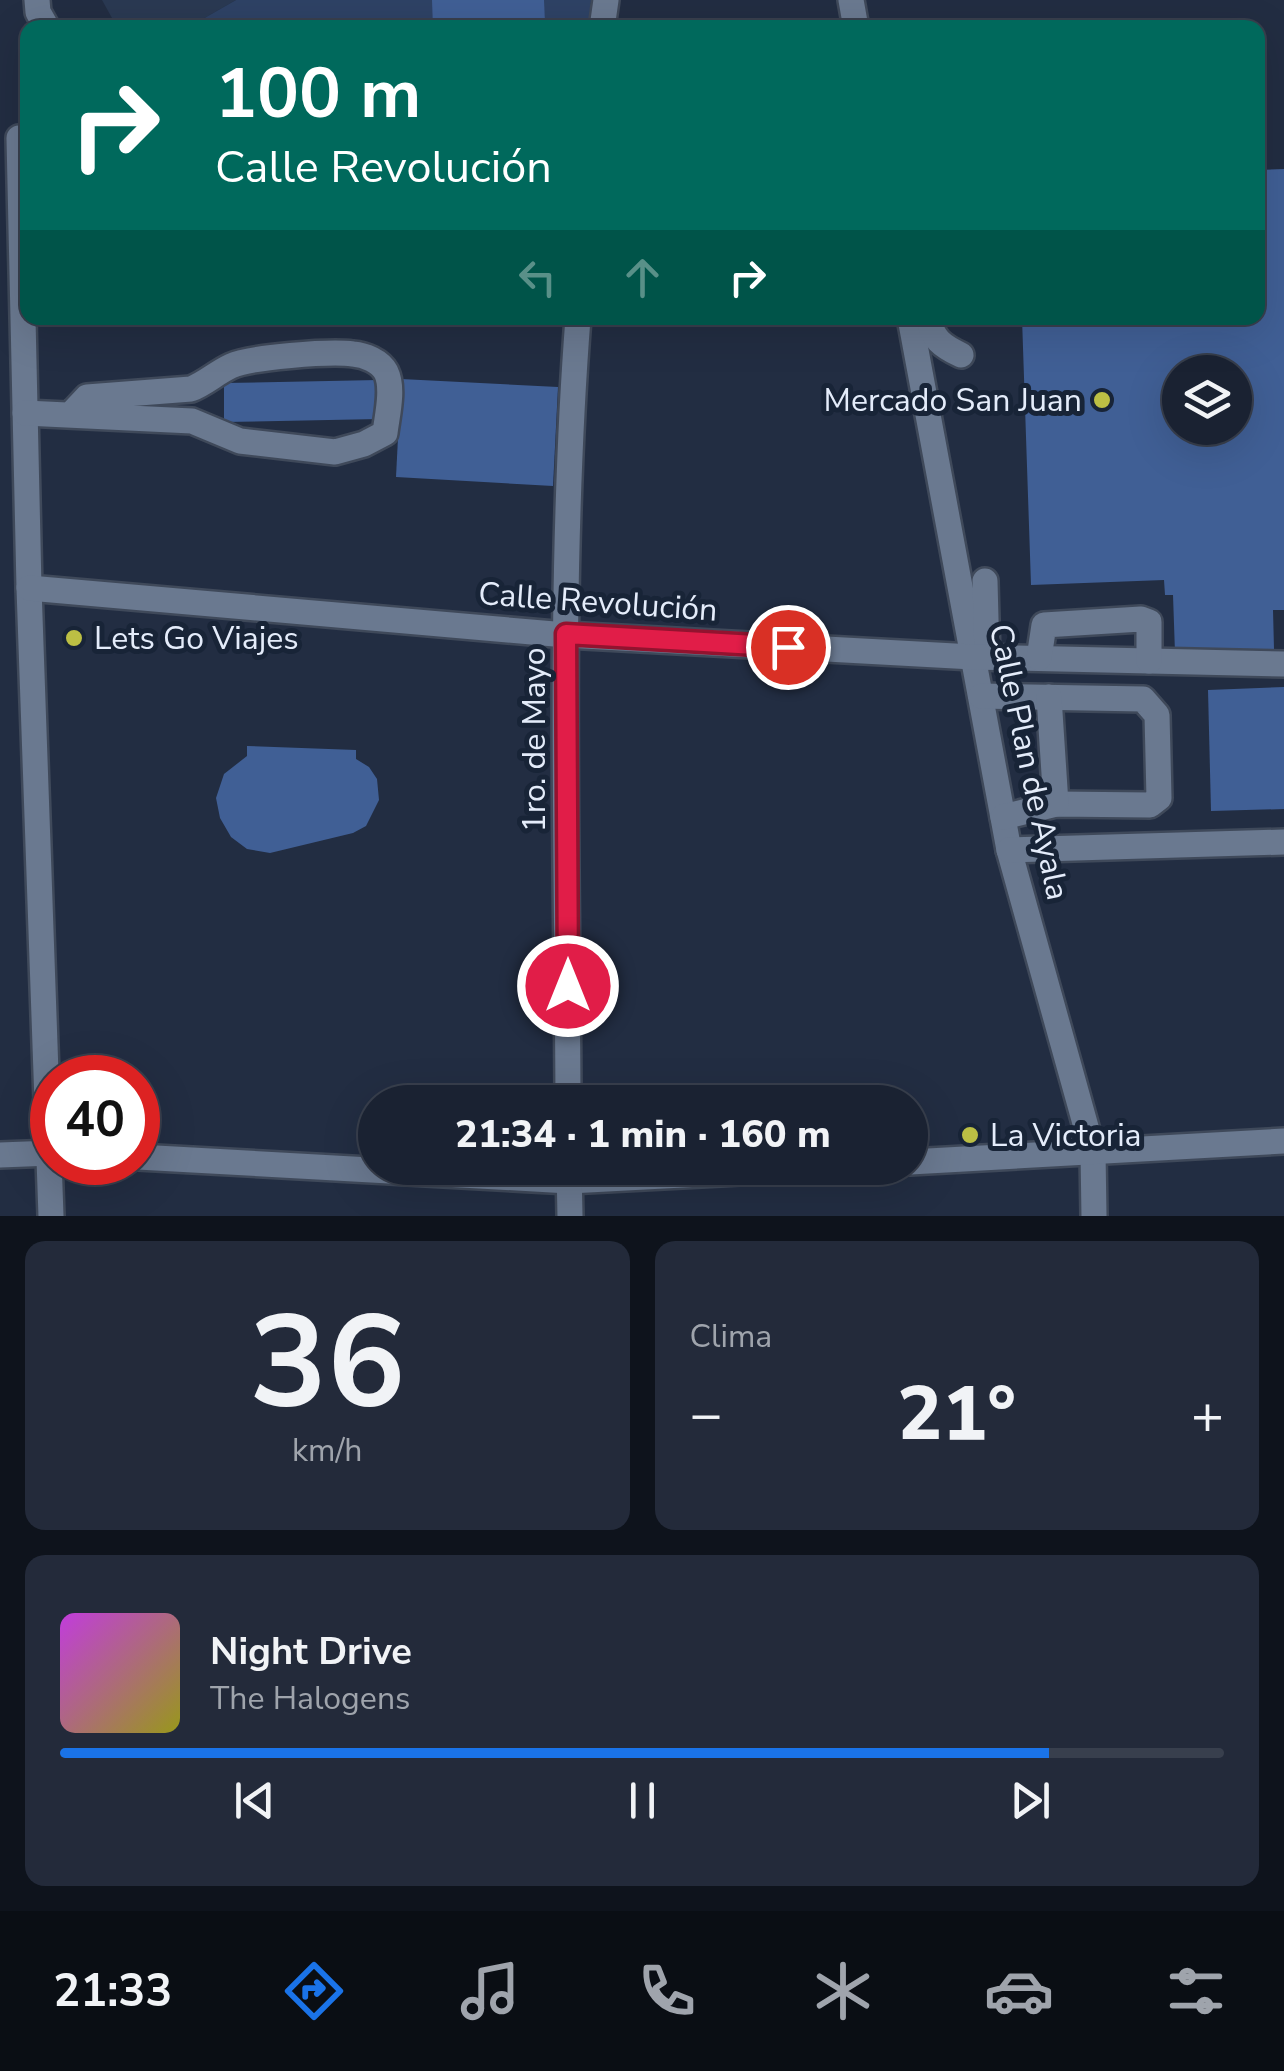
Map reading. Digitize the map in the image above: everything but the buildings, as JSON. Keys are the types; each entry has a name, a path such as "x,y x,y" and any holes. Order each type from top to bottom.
{"street":[{"path":"15,138 20,263"},
{"path":"22,325 28,588 46,1055"},
{"name":"1ro. de Mayo","path":"568,1085 566,634 571,400 577,325"},
{"name":"Calle Plan de Ayala","path":"911,325 980,657 981,696 1009,850 1093,1152 1094,1216"},
{"path":"930,325 932,334 944,347 961,355"},
{"path":"26,413 192,422 240,440 335,452 364,444 384,433 389,400 386,373 373,359 354,354 250,360 229,366 207,383 190,388 87,398 72,413"},
{"path":"980,657 985,582"},
{"name":"Calle Revolución","path":"28,588 566,634 980,657 1284,664"},
{"path":"1039,658 1044,625 1141,619 1148,622 1150,630 1149,661"},
{"path":"981,696 1143,698 1157,715 1159,798 1150,806 1056,804 1003,816"},
{"path":"1049,697 1056,804"},
{"path":"1009,850 1284,842"},
{"path":"928,1161 1284,1141"},
{"path":"0,1155 30,1153"},
{"path":"160,1158 358,1166"},
{"path":"51,1185 51,1216"},
{"path":"569,1185 570,1216"}],"shaded area":[{"path":"102,0 236,0 201,20 113,20"},
{"path":"236,0 591,0 590,20 201,20"}],"place":[{"name":"Mercado San Juan","path":"1102,400"},
{"name":"Lets Go Viajes","path":"74,638"},
{"name":"La Victoria","path":"970,1135"}],"route":[{"path":"568,986 566,634 788,647"}]}
